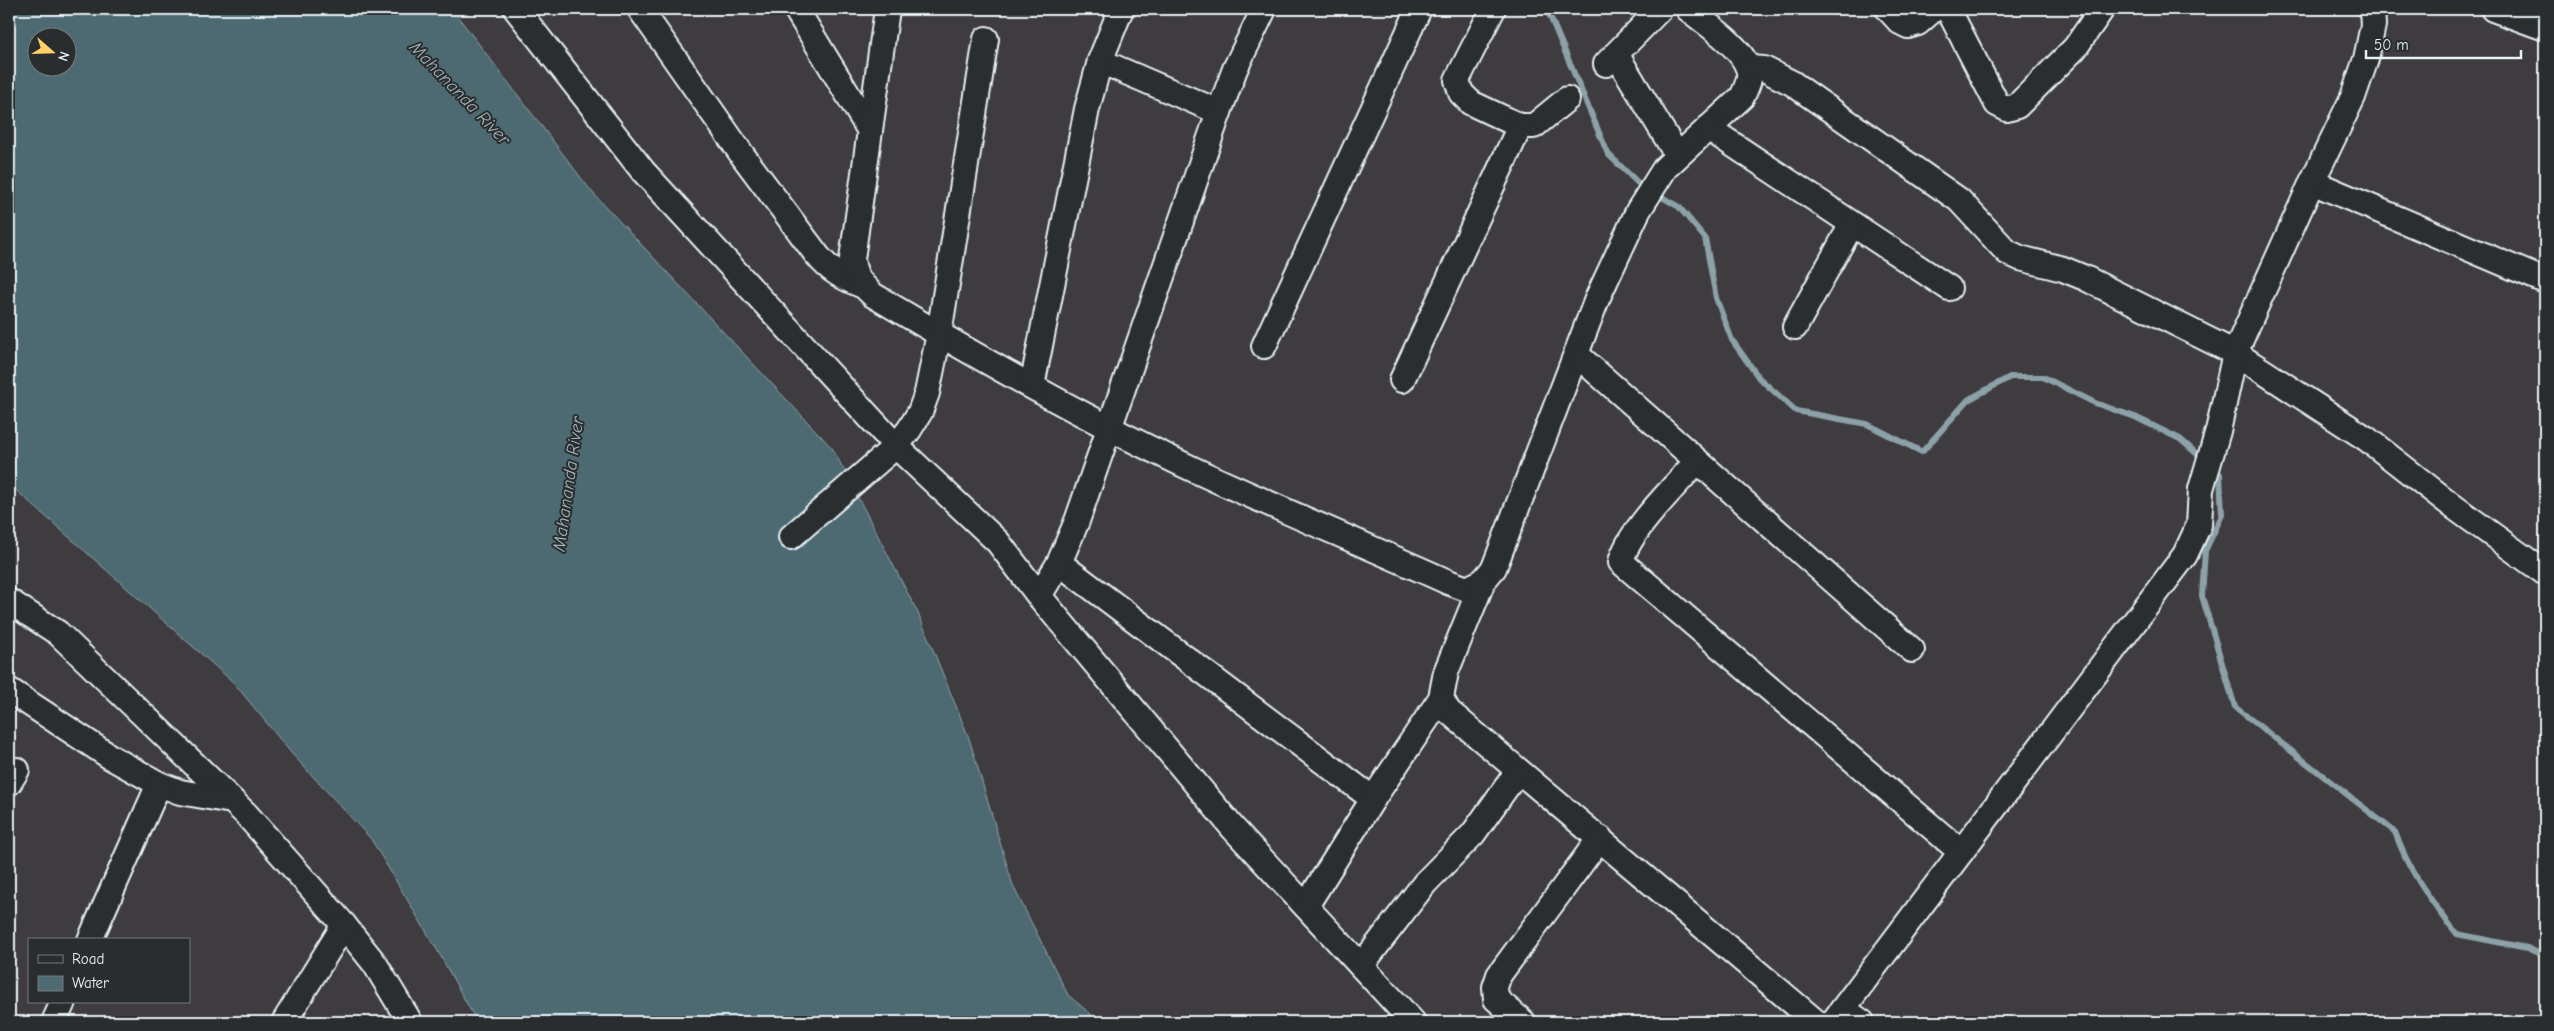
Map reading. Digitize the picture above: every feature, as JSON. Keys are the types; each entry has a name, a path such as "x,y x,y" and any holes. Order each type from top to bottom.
{"street":[{"path":"516,9 643,171 896,446 984,528 1232,827 1413,1022"},
{"path":"640,9 742,156 817,255 826,266 840,277 862,284"},
{"path":"796,9 870,131"},
{"path":"887,9 852,259 854,273 873,295 1108,428 1199,472 1448,582 1467,589 1483,582"},
{"path":"1032,386 1087,109 1100,61 1121,9"},
{"path":"1039,596 1059,563 1077,521 1219,112 1235,69 1264,9"},
{"path":"1264,346 1418,9"},
{"path":"1493,9 1457,80 1461,93 1471,102 1520,126 1534,126 1567,99"},
{"path":"1660,9 1611,59 1671,161"},
{"path":"1306,906 1373,799 1441,698 1446,672 1483,582 1494,568 1597,299 1638,211 1671,161 1742,97 1748,82 1749,68 1738,51 1688,9"},
{"path":"1888,9 1900,22 1908,26 1918,23 1934,9"},
{"path":"1948,9 1997,104 2007,109 2017,106 2024,100 2075,48 2102,9"},
{"path":"1846,1018 1961,852 2185,555 2199,525 2199,501 2204,474 2218,430 2235,353 2312,182 2354,97 2366,59 2373,25 2372,9"},
{"path":"2493,9 2545,28"},
{"path":"792,537 896,446 920,412 932,370 939,334 986,38"},
{"path":"1100,61 1219,112"},
{"path":"1749,68 1764,69 1778,75 1951,194 1972,213 2006,252 2020,258 2063,269 2085,278 2235,353 2367,439 2454,508 2545,573"},
{"path":"1402,380 1520,126"},
{"path":"1708,128 1949,288"},
{"path":"2312,182 2545,280"},
{"path":"1795,327 1852,224"},
{"path":"1576,354 1912,650"},
{"path":"1697,461 1632,536 1623,552 1621,562 1961,852"},
{"path":"1059,563 1373,799"},
{"path":"9,601 58,633 246,814 344,924 375,964 410,1022"},
{"path":"9,690 112,758 158,784 180,792 232,801"},
{"path":"1441,698 1448,711 1460,723 1600,838 1816,1022"},
{"path":"1361,966 1425,883 1473,834 1518,770"},
{"path":"91,938 158,784"},
{"path":"1522,1022 1496,998 1495,987 1499,975 1600,838"},
{"path":"284,1022 344,924"},
{"path":"54,1022 62,1004"}],"water":[{"name":"Mahananda River","path":"9,9 452,9 592,192 833,449 918,613 969,738 1013,886 1068,995 1100,1022 477,1022 436,948 371,839 292,754 234,683 9,484"}],"waterway":[{"path":"1547,9 1608,154 1638,183 1679,207 1705,238 1716,298 1732,340 1759,378 1796,411 1867,424 1922,452 1968,400 2010,377 2043,377 2095,403 2135,417 2180,439 2204,460"},
{"path":"2213,468 2220,474 2222,515 2205,551 2202,596 2235,707 2395,832 2414,874 2457,934 2527,948 2545,956"}]}
